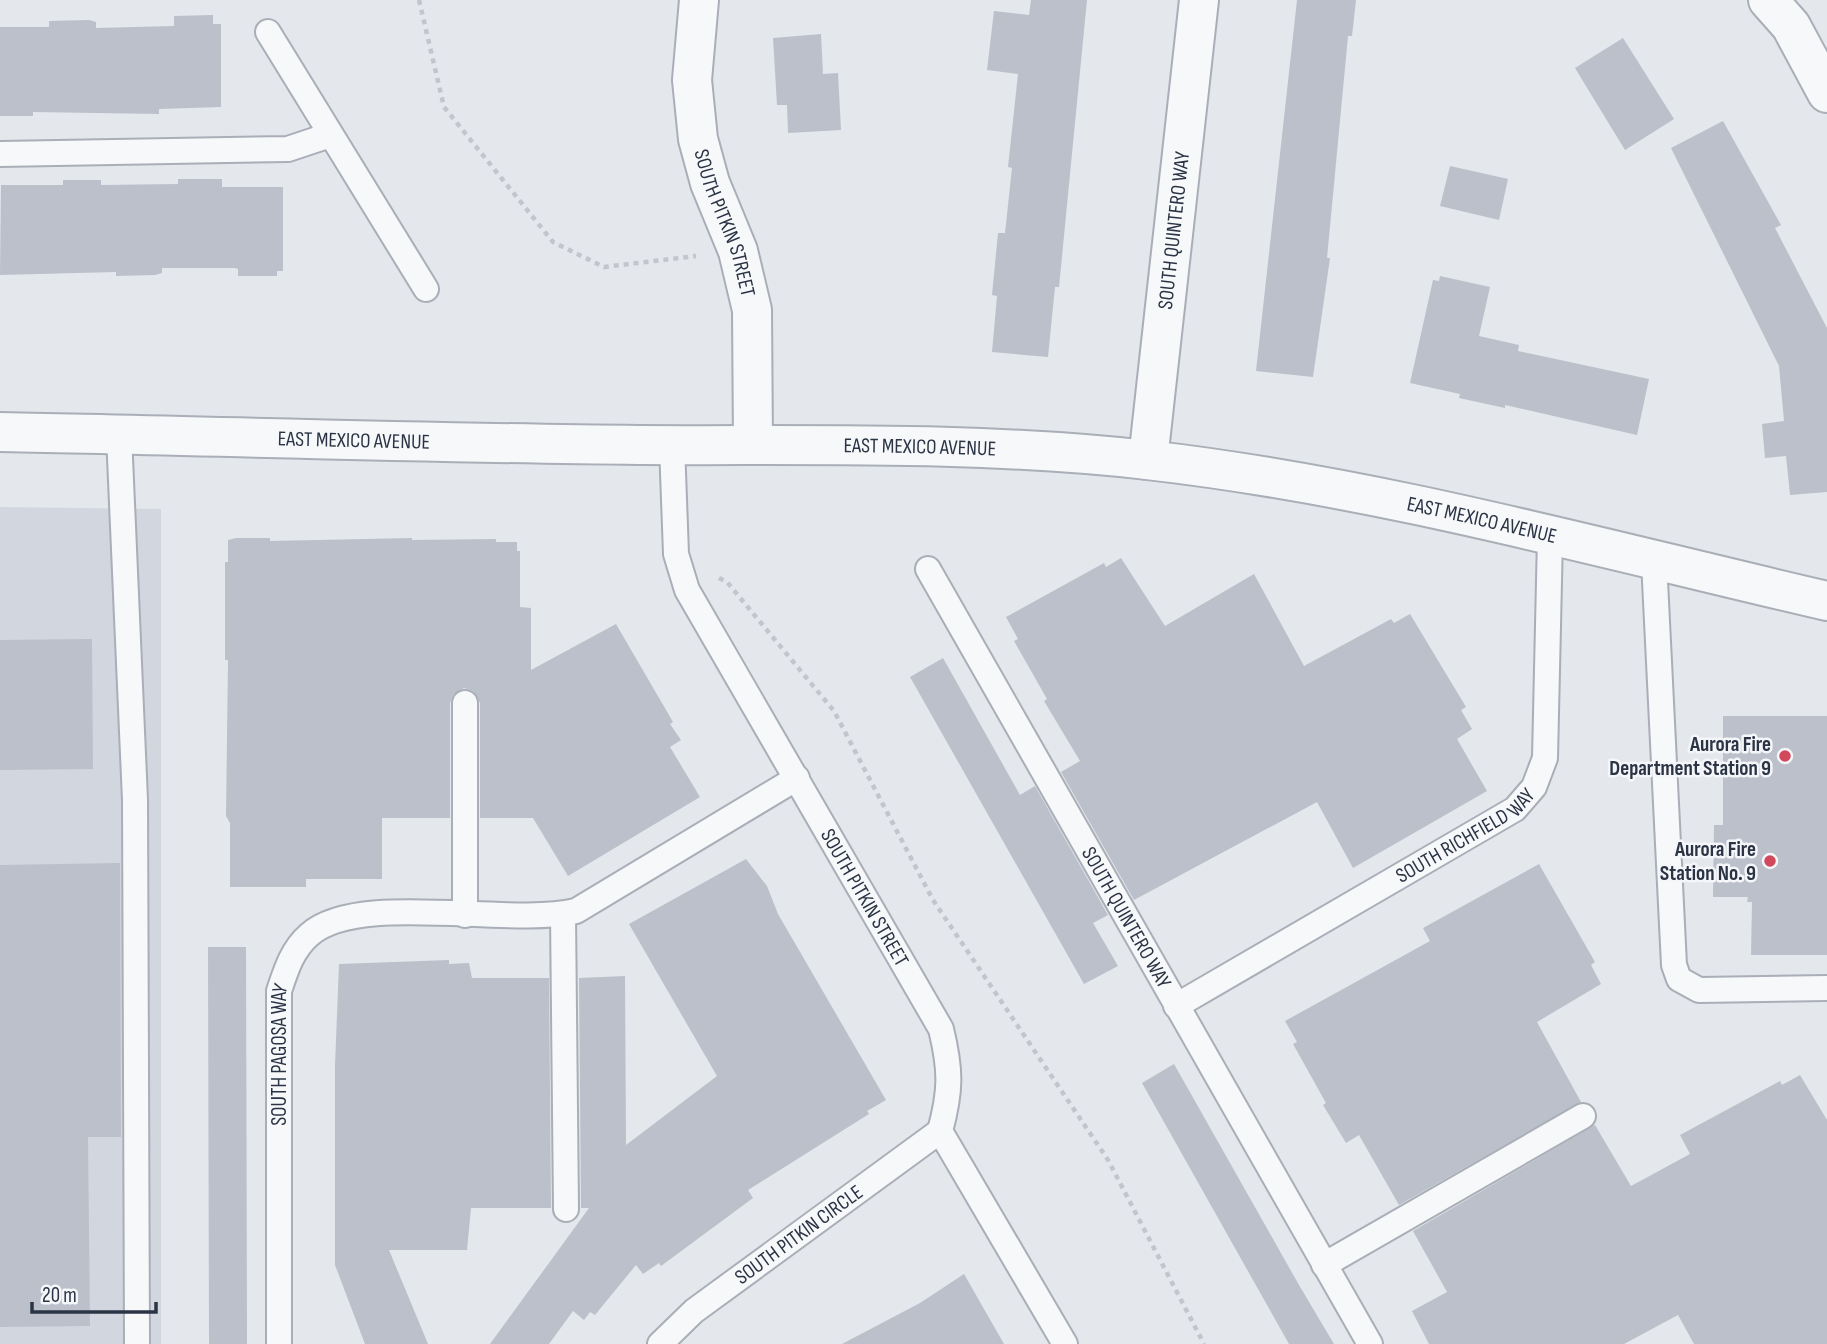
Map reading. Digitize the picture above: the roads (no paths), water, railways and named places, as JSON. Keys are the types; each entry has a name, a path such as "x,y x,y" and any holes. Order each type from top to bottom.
{"street":[{"name":"SOUTH PITKIN STREET","path":"699,0 692,80 698,139 710,183 738,251 752,310 753,445"},
{"name":"SOUTH QUINTERO WAY","path":"1147,460 1199,0"},
{"path":"1768,0 1791,26 1827,93"},
{"name":"EAST MEXICO AVENUE","path":"0,432 326,442 1018,449 1147,460 1269,477 1420,506 1827,601"}],"lane":[{"path":"268,32 426,289"},
{"path":"0,154 288,149 330,135"},
{"path":"119,435 135,800 138,1344"},
{"name":"SOUTH PITKIN STREET","path":"672,445 676,554 687,590 941,1029 950,1063 950,1094 940,1131"},
{"name":"SOUTH RICHFIELD WAY","path":"1176,1006 1515,810 1534,787 1545,758 1550,537"},
{"path":"1654,561 1674,965 1679,979 1699,990 1827,988"},
{"name":"SOUTH QUINTERO WAY","path":"928,569 1370,1344"},
{"path":"465,703 465,915"},
{"name":"SOUTH PAGOSA WAY","path":"279,1344 279,991 290,958 309,935 331,921 360,912 465,915 564,914 576,911 797,778"},
{"path":"564,914 566,1209"},
{"path":"1324,1265 1583,1116"},
{"path":"940,1131 1065,1344"},
{"name":"SOUTH PITKIN CIRCLE","path":"660,1344 694,1311 940,1131"}],"place":[{"name":"Aurora Fire Department Station 9","path":"1785,756"},
{"name":"Aurora Fire Station No. 9","path":"1770,861"}]}
